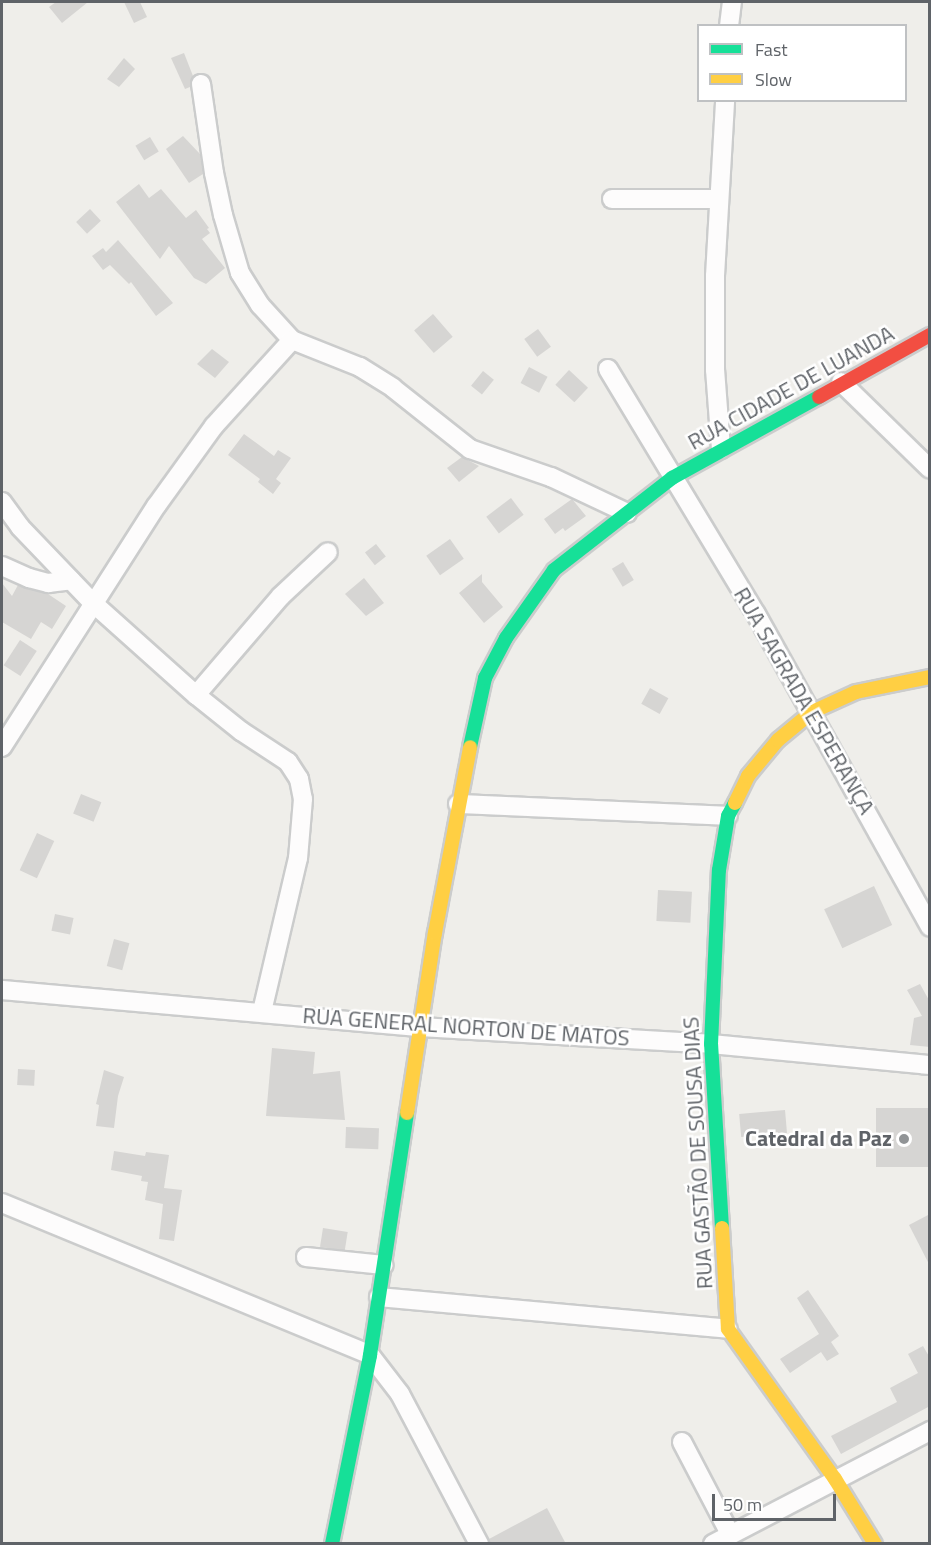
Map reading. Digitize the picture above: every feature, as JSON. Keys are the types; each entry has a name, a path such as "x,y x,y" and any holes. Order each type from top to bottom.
{"street":[{"path":"729,24 732,2"},
{"path":"201,84 218,194 240,273 260,305 292,340 360,367 393,388 470,449 551,477 627,513"},
{"path":"721,449 715,370 719,199 725,102"},
{"path":"612,199 719,199"},
{"name":"RUA CIDADE DE LUANDA","path":"332,1544 370,1355 420,1027 458,804 485,678 506,638 554,570 672,478 841,382 930,335"},
{"path":"2,747 157,505 214,426 292,340"},
{"name":"RUA SAGRADA ESPERANÇA","path":"608,369 756,614 930,927"},
{"path":"841,382 930,469"},
{"path":"2,502 20,527 93,603 196,695 241,731 288,762 299,779 303,799 298,858 262,1012"},
{"path":"196,695 275,603 328,552"},
{"path":"2,566 29,579 48,583 71,580"},
{"name":"RUA GASTÃO DE SOUSA DIAS","path":"728,1329 711,1044 719,870 729,816 748,776 778,740 812,712 856,692 930,677"},
{"path":"458,804 729,816"},
{"name":"RUA GENERAL NORTON DE MATOS","path":"2,990 420,1027 711,1044 930,1065"},
{"path":"2,1203 370,1355 400,1394 479,1544"},
{"path":"306,1257 384,1265"},
{"path":"379,1297 728,1329 835,1479 875,1544"},
{"path":"713,1544 930,1431"},
{"path":"682,1442 730,1534"}],"building":[{"path":"56,2 88,2 62,23 49,7"},
{"path":"124,2 140,2 147,17 134,23"},
{"path":"184,53 193,76 190,87 185,89 171,58"},
{"path":"124,58 135,69 119,87 107,79"},
{"path":"183,136 200,154 203,174 189,183 166,149"},
{"path":"150,137 159,152 144,160 135,146"},
{"path":"139,184 149,198 161,189 186,218 196,210 209,228 207,229 210,233 202,239 225,268 206,284 194,278 169,246 160,259 116,202"},
{"path":"90,209 101,221 87,234 76,222"},
{"path":"118,240 173,303 156,316 131,282 129,284 110,265 103,270 92,256 103,248 106,252"},
{"path":"433,314 453,337 434,353 414,330"},
{"path":"538,329 551,347 537,357 524,339"},
{"path":"212,349 229,362 215,378 197,364"},
{"path":"529,367 548,377 539,393 521,383"},
{"path":"569,370 588,388 574,402 555,385"},
{"path":"483,371 494,380 482,395 471,386"},
{"path":"244,434 274,456 278,450 291,458 276,479 281,483 273,494 258,482 260,479 228,455"},
{"path":"462,457 479,466 459,482 447,468"},
{"path":"511,498 524,515 499,533 486,517"},
{"path":"572,499 586,516 565,531 563,528 555,534 544,519"},
{"path":"450,539 464,559 440,575 426,556"},
{"path":"376,544 386,557 375,565 365,553"},
{"path":"623,562 634,580 623,587 612,569"},
{"path":"482,574 482,582 503,607 484,623 459,593"},
{"path":"364,578 384,603 366,616 345,594"},
{"path":"2,583 12,596 18,585 48,594 66,606 52,629 41,622 31,639 2,622"},
{"path":"20,640 37,651 20,676 4,665"},
{"path":"650,688 668,698 660,714 641,704"},
{"path":"81,794 101,802 94,822 73,813"},
{"path":"37,833 54,841 37,878 20,870"},
{"path":"874,886 892,925 842,948 824,909"},
{"path":"658,890 692,892 690,923 656,921"},
{"path":"55,914 74,918 70,935 51,931"},
{"path":"114,939 129,943 122,970 107,966"},
{"path":"920,984 930,1002 930,1047 910,1045 914,1018 922,1016 907,990"},
{"path":"272,1048 315,1052 313,1074 340,1071 345,1120 266,1116"},
{"path":"18,1069 35,1070 34,1086 17,1085"},
{"path":"104,1070 124,1077 118,1096 114,1128 96,1126 99,1105 96,1104"},
{"name":"Catedral da Paz","path":"876,1108 930,1108 930,1167 876,1167"},
{"path":"785,1110 787,1133 741,1137 739,1114"},
{"path":"346,1127 379,1128 378,1149 345,1148"},
{"path":"114,1151 145,1156 146,1152 169,1155 164,1188 182,1190 174,1241 159,1239 163,1204 145,1200 148,1182 141,1181 142,1176 111,1170"},
{"path":"930,1214 930,1266 909,1225"},
{"path":"323,1228 348,1232 345,1251 320,1247"},
{"path":"808,1290 839,1336 831,1342 839,1354 827,1361 821,1352 790,1373 780,1359 819,1334 797,1298"},
{"path":"923,1346 930,1358 930,1406 841,1454 831,1436 897,1402 890,1388 918,1373 908,1354"},
{"path":"547,1508 566,1544 490,1544 489,1539"}],"traffic: fast":[{"path":"470,747 485,678 506,638 554,570 672,478 819,397"},
{"path":"722,1228 711,1044 719,870 728,816 735,803"},
{"path":"332,1544 370,1355 407,1113"}],"traffic: slow":[{"path":"735,803 748,776 778,740 812,712 856,692 930,677"},
{"path":"407,1113 435,933 470,747"},
{"path":"722,1228 728,1329 835,1479 875,1544"}],"traffic: jam":[{"path":"819,397 930,335"}],"place":[{"name":"Catedral da Paz","path":"904,1139"}]}
